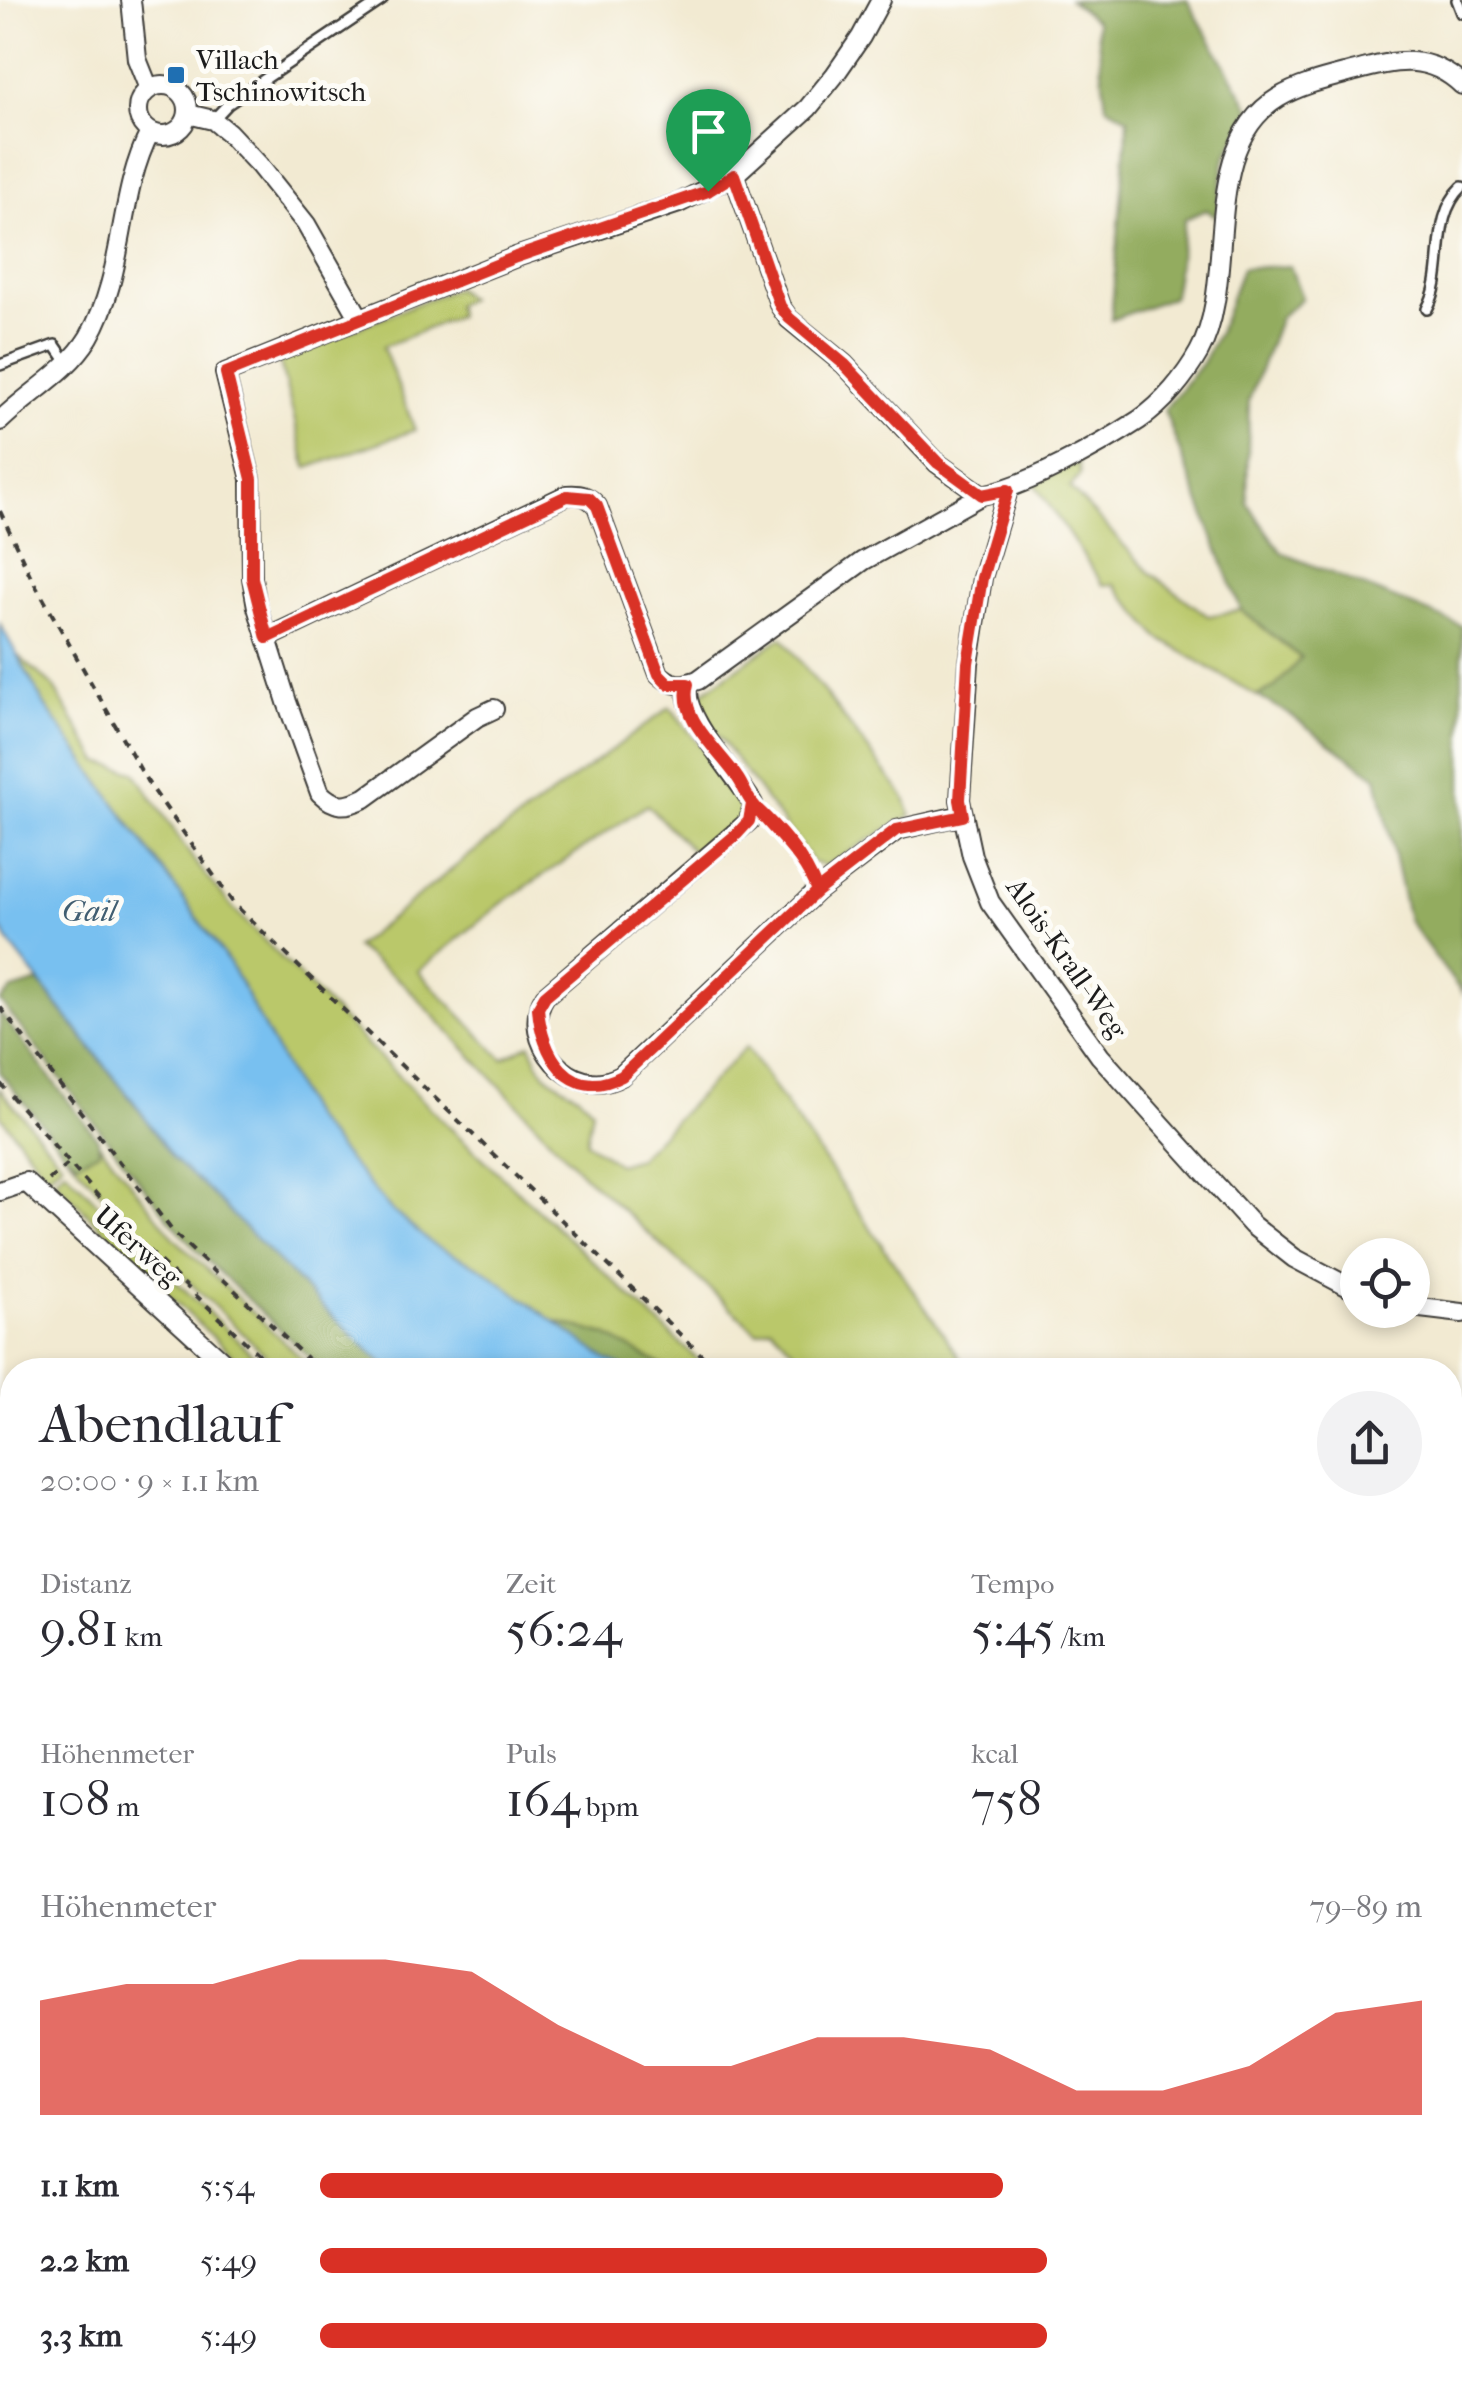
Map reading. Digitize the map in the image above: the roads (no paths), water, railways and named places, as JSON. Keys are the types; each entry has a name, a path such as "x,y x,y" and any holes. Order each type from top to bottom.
{"street":[{"path":"130,0 137,60 148,89"},
{"path":"494,709 348,806 331,803 320,792 287,702 252,578 252,479 226,373 516,257 679,202 734,175 808,108 834,76 881,0"},
{"path":"267,638 533,511 578,494 597,506 659,674 669,684 685,685 698,680 862,561 982,495 1008,490 1140,419 1162,400 1191,364 1209,332 1218,297 1222,205 1234,160 1259,114 1275,100 1302,87 1377,65 1414,61 1448,72 1462,85"},
{"path":"165,85 180,91 188,114 178,130 160,136 150,132 138,115 140,100 148,89 165,85"},
{"path":"188,114 213,120 259,166 306,224 360,319"},
{"path":"0,421 68,364 89,338 115,276 135,161 150,132"},
{"path":"734,175 780,306 789,318 844,364 938,463 982,495"},
{"name":"Alois-Krall-Weg","path":"1008,490 982,578 968,663 960,800 972,856 990,902 1100,1056 1252,1226 1294,1258 1340,1282"},
{"path":"685,685 684,696 696,722 738,777 752,804 749,821 545,996 538,1008 547,1054 561,1072 604,1085 622,1076 817,891 896,830 963,816"},
{"name":"Uferweg","path":"0,1191 26,1182 219,1358"},
{"path":"1430,1309 1462,1313"}],"lane":[{"path":"213,120 228,104 382,0"},
{"path":"1457,0 1462,13"},
{"path":"1427,310 1441,266 1442,226 1452,196 1462,186"},
{"path":"0,365 55,345 68,364"},
{"path":"752,804 810,871 817,891"}],"water":[{"name":"Gail","path":"0,624 46,707 230,964 312,1118 389,1208 432,1244 480,1267 604,1358 377,1358 173,1159 0,927"}],"place":[{"name":"Villach Tschinowitsch","path":"176,75"}]}
